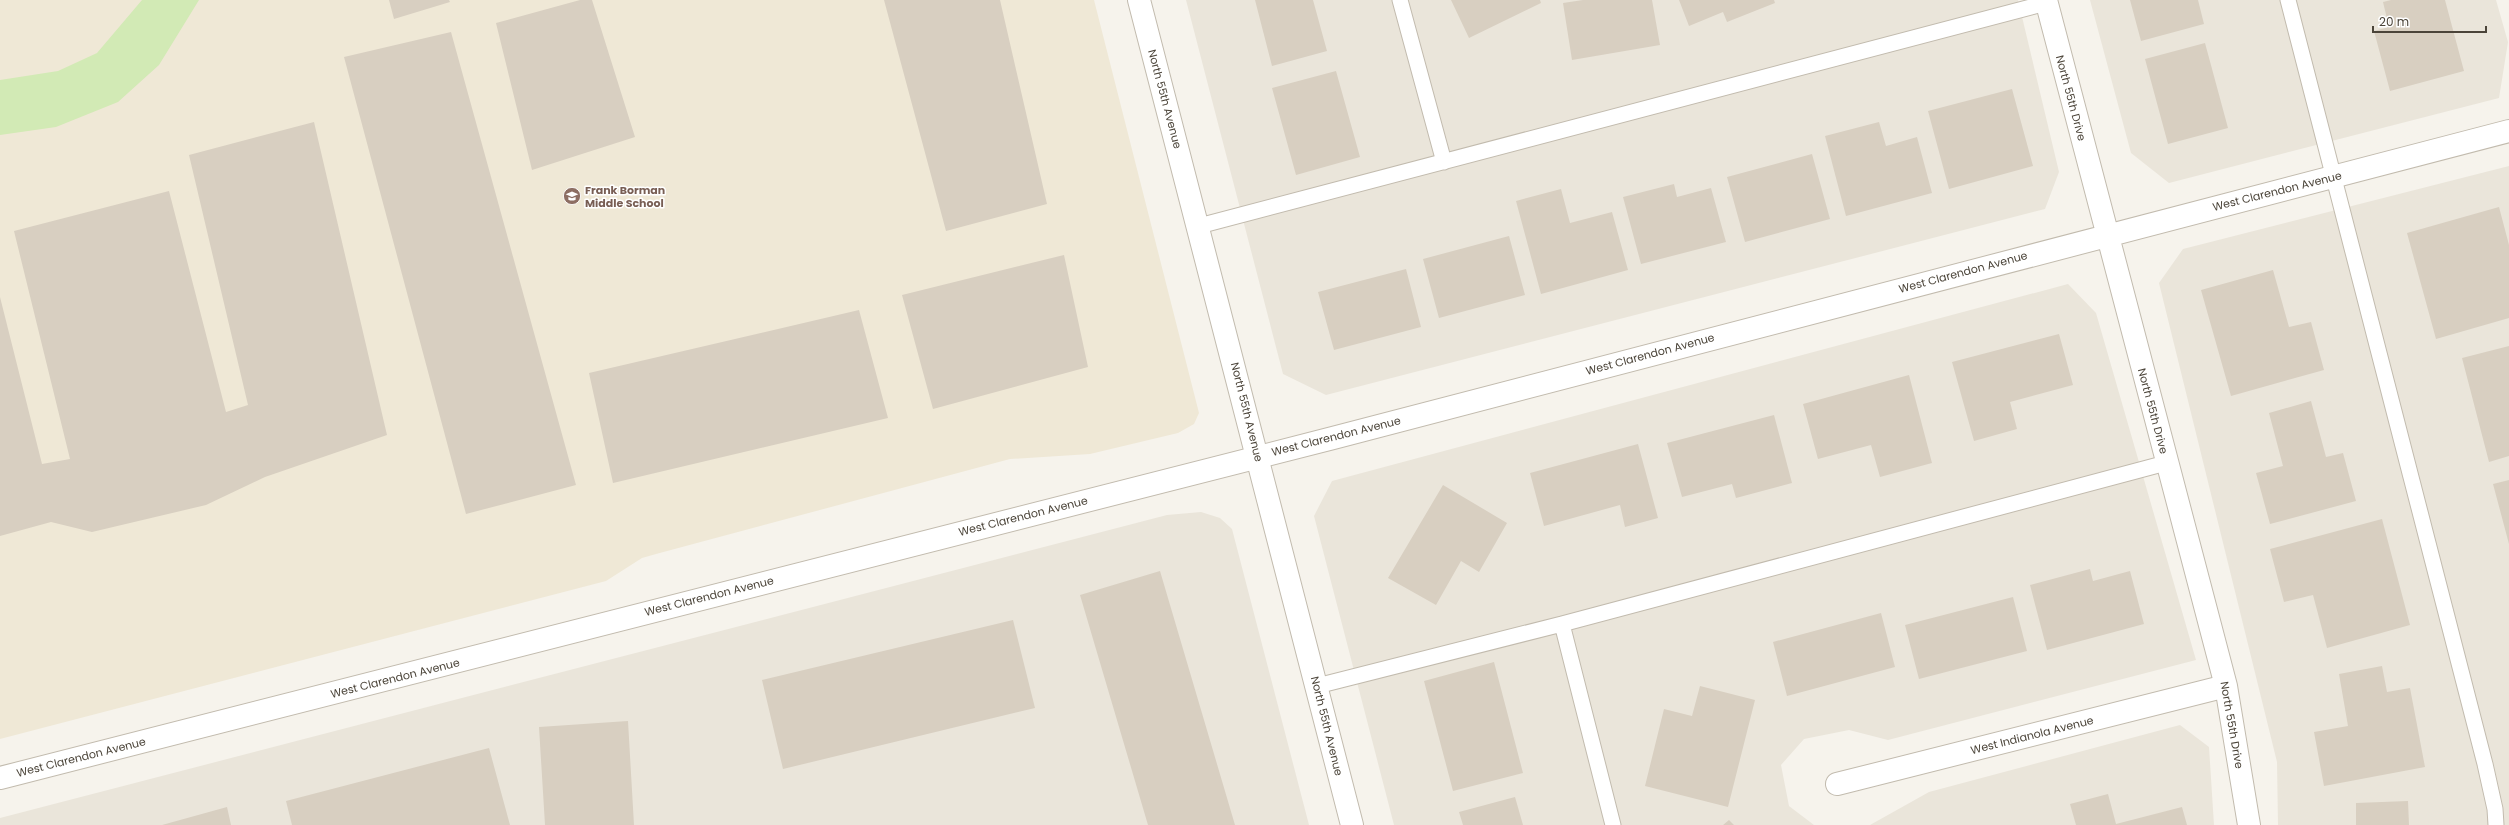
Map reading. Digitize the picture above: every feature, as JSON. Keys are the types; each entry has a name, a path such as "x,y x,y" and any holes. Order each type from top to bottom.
{"street":[{"name":"North 55th Avenue","path":"1140,0 1352,825"},
{"name":"North 55th Drive","path":"2046,2 2166,463 2226,686 2249,825"},
{"name":"West Clarendon Avenue","path":"0,778 430,669 1258,455 1348,434 2107,234 2509,131"},
{"name":"West Indianola Avenue","path":"1837,784 2226,686"}],"lane":[{"path":"1400,0 1444,162"},
{"path":"2288,0 2333,176 2347,224 2485,764 2495,809 2496,825"},
{"path":"1199,226 2046,2"},
{"path":"1316,686 1562,624 2166,463"},
{"path":"1562,624 1613,825"}],"shaded area":[{"name":"Frank Borman Middle School","path":"0,0 1094,0 1199,413 1194,424 1178,433 1090,454 1010,459 642,558 606,581 0,739"},
{"path":"1186,0 2018,0 2059,172 2045,209 1326,395 1283,374"},
{"path":"2090,0 2496,0 2508,42 2499,98 2169,183 2131,153"},
{"path":"2509,166 2509,825 2278,825 2277,762 2159,283 2183,249"},
{"path":"2068,284 2096,313 2196,660 1888,740 1849,730 1804,739 1781,765 1789,806 1814,825 1394,825 1314,516 1332,481"},
{"path":"1201,512 1220,518 1232,529 1309,825 0,825 0,818 1167,515"},
{"path":"2180,725 2209,747 2214,825 1870,825 1929,792"}],"green space":[{"path":"142,0 199,0 159,65 118,102 56,127 0,135 0,80 58,71 97,53"}],"building":[{"path":"389,0 449,0 450,2 394,19"},
{"path":"580,0 592,0 635,137 532,170 496,23"},
{"path":"884,0 1000,0 1047,204 946,231"},
{"path":"1255,0 1313,0 1327,51 1272,66"},
{"path":"1451,0 1540,0 1541,3 1469,38"},
{"path":"1583,0 1652,0 1660,45 1572,60 1563,3"},
{"path":"1679,0 1774,0 1775,3 1727,22 1723,12 1689,26"},
{"path":"2130,0 2198,0 2204,24 2141,41"},
{"path":"2391,0 2445,0 2464,71 2390,91 2374,31 2389,27 2383,2"},
{"path":"451,32 576,485 466,514 344,57"},
{"path":"2205,43 2228,128 2168,144 2145,59"},
{"path":"1336,71 1360,157 1296,175 1272,88"},
{"path":"2012,89 2033,166 1949,189 1928,111"},
{"path":"314,122 387,435 265,477 206,505 92,532 51,522 0,536 0,297 42,464 70,459 14,231 169,191 226,412 248,405 189,155"},
{"path":"1879,122 1886,146 1917,137 1932,193 1846,216 1825,136"},
{"path":"1812,154 1830,219 1745,242 1727,177"},
{"path":"1674,184 1677,197 1711,188 1726,242 1641,264 1623,197"},
{"path":"1561,189 1570,223 1612,212 1628,270 1541,294 1516,201"},
{"path":"2499,207 2509,245 2509,318 2436,339 2407,233"},
{"path":"1509,236 1525,295 1439,318 1423,259"},
{"path":"1064,255 1088,367 933,409 902,295"},
{"path":"1406,269 1421,327 1334,350 1318,292"},
{"path":"2273,270 2289,327 2311,322 2324,370 2231,396 2201,290"},
{"path":"859,310 888,418 613,483 589,373"},
{"path":"2059,334 2073,385 2010,402 2017,429 1974,441 1952,362"},
{"path":"2509,346 2509,456 2489,462 2462,358"},
{"path":"1909,375 1932,463 1880,477 1871,445 1818,459 1803,404"},
{"path":"2311,401 2326,457 2343,453 2356,501 2270,524 2256,473 2283,466 2269,413"},
{"path":"1774,415 1792,483 1736,498 1732,484 1682,497 1667,443"},
{"path":"1638,444 1658,518 1625,527 1620,505 1544,526 1530,473"},
{"path":"2509,480 2509,544 2493,484"},
{"path":"1443,485 1507,523 1479,572 1461,561 1436,605 1388,578"},
{"path":"2382,519 2410,625 2327,648 2313,595 2284,602 2270,549"},
{"path":"2090,569 2093,581 2130,571 2144,624 2047,650 2030,585"},
{"path":"1160,571 1235,825 1148,825 1080,595"},
{"path":"2013,597 2027,651 1919,679 1905,625"},
{"path":"1881,613 1895,667 1787,696 1773,642"},
{"path":"1013,620 1035,708 783,769 762,680"},
{"path":"1494,662 1523,773 1453,791 1424,681"},
{"path":"2382,666 2387,692 2410,688 2425,767 2324,786 2314,732 2348,726 2339,674"},
{"path":"1700,686 1755,700 1728,807 1645,786 1664,709 1692,716"},
{"path":"628,721 634,825 545,825 539,727"},
{"path":"489,748 510,825 292,825 286,801"},
{"path":"2108,794 2116,824 2182,807 2187,825 2076,825 2070,804"},
{"path":"1515,797 1523,825 1463,825 1459,812"},
{"path":"2408,801 2409,825 2356,825 2356,803"},
{"path":"227,807 231,825 162,825"},
{"path":"1729,820 1734,825 1723,825"}],"place":[{"name":"Frank Borman Middle School","path":"572,196"}]}
